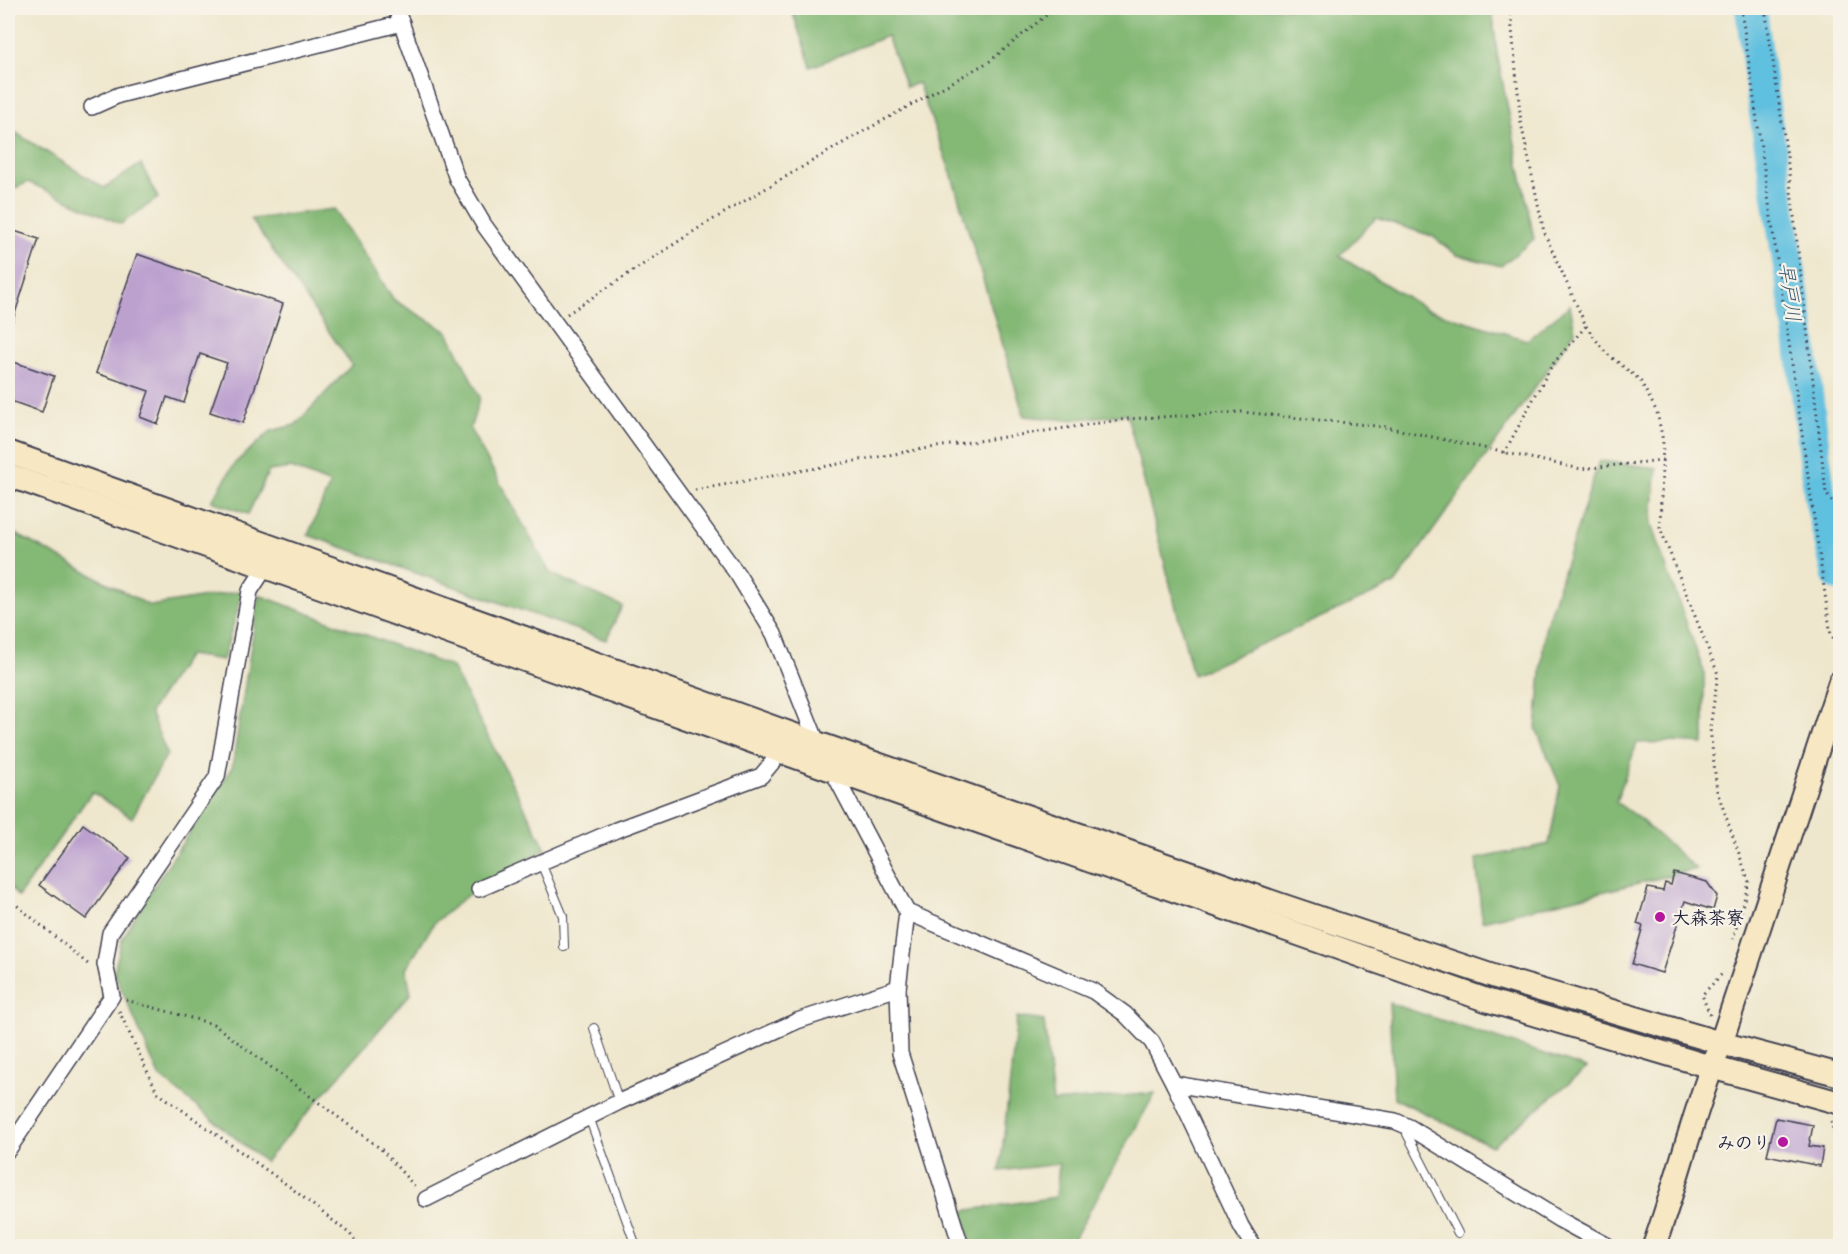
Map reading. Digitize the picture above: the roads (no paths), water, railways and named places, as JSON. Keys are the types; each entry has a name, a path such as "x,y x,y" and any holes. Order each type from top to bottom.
{"street":[{"path":"396,8 457,179 484,225 738,575 774,634 817,743 907,912 898,988 900,1053 961,1246"},
{"path":"92,107 118,95 402,23"},
{"path":"8,452 817,743 1258,897 1477,970 1721,1043 1840,1075"},
{"path":"8,475 781,752 1486,1000 1833,1101"},
{"path":"8,1149 112,996 105,964 110,933 217,777 250,591 265,568 282,551"},
{"path":"1654,1246 1711,1067 1721,1043 1840,682"},
{"path":"479,889 616,830 761,776 781,752"},
{"path":"907,912 1093,991 1125,1014 1152,1042 1241,1226 1253,1246"},
{"path":"426,1199 619,1102 797,1021 898,988"},
{"path":"1174,1084 1395,1121 1409,1127 1560,1220 1608,1246"}],"lane":[{"path":"541,863 563,916 564,947"},
{"path":"594,1028 619,1102"},
{"path":"589,1118 636,1246"},
{"path":"1409,1127 1407,1134 1458,1233"}],"waterway":[{"name":"早戸川","path":"1751,8 1800,337 1820,498 1838,575"}],"place":[{"name":"大森茶寮","path":"1660,917"},
{"name":"みのり","path":"1783,1142"}]}
